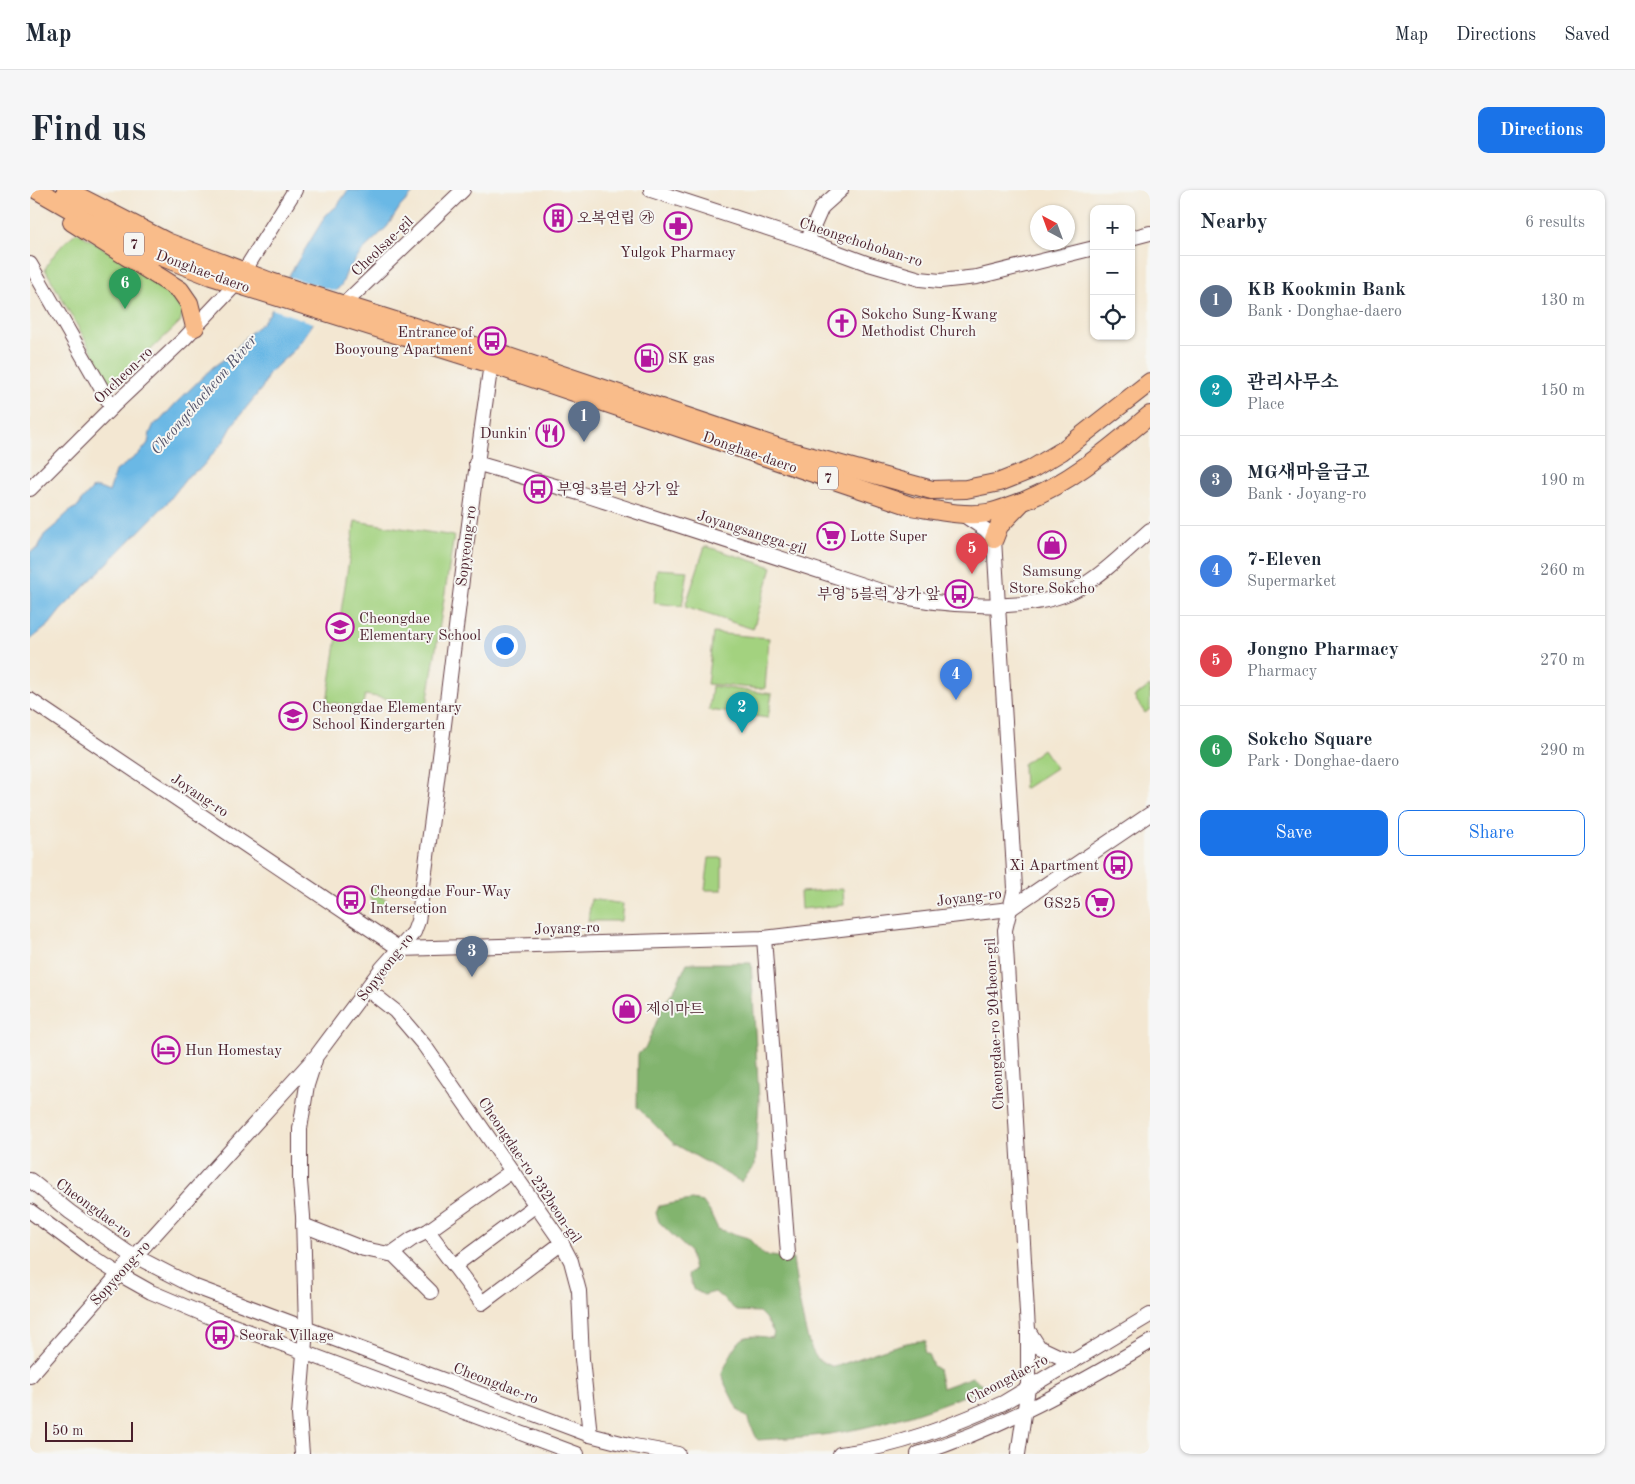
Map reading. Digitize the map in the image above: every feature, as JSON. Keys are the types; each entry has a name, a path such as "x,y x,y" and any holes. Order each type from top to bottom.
{"main road":[{"path":"34,190 54,209 77,226 180,290 189,303 195,327"},
{"name":"Donghae-daero","path":"38,190 150,252 339,307 492,358 783,449 932,490 966,489 1000,482 1030,470 1062,451 1150,382"},
{"name":"Donghae-daero","path":"66,190 167,242 241,277"},
{"name":"Donghae-daero","path":"492,358 911,506 962,514 987,513 1042,494 1070,478 1097,459 1150,415"},
{"path":"994,539 999,526 1025,500"}],"street":[{"name":"Oncheon-ro","path":"33,480 195,327 241,277 295,190"},
{"name":"Cheolsae-gil","path":"339,307 463,190"},
{"name":"Cheongchohoban-ro","path":"651,190 920,279 940,281 977,277 1090,249"},
{"path":"807,241 822,207 841,190"},
{"path":"1135,237 1150,233"},
{"path":"30,264 34,281 112,407"},
{"name":"Sopyeong-ro","path":"30,1376 135,1256 317,1055 382,968 414,932 418,915 441,747 476,463 492,358"},
{"name":"Joyangsangga-gil","path":"476,463 579,493 887,593 934,603 998,605 1046,600 1088,583 1150,530"},
{"path":"962,514 986,530 994,539"},
{"name":"Cheongdae-ro 204beon-gil","path":"994,539 1015,891 1005,930 1028,1330 1028,1388 1024,1412"},
{"name":"Joyang-ro","path":"30,700 400,949 764,938 1010,909 1150,814"},
{"path":"764,938 788,1254"},
{"name":"Cheongdae-ro 232beon-gil","path":"367,989 395,1011 424,1045 562,1243 571,1261 580,1291 582,1359 590,1434"},
{"path":"302,1454 299,1415 306,1328 300,1181 300,1130 307,1085 317,1055"},
{"path":"391,1254 412,1239 428,1231 512,1171"},
{"name":"Cheongdae-ro","path":"30,1180 70,1212 135,1256 207,1292 590,1434 629,1445 678,1454"},
{"path":"454,1266 536,1205"},
{"path":"30,1211 78,1247 119,1274 152,1292 184,1306 577,1454"},
{"path":"303,1225 364,1249 394,1255 431,1292"},
{"path":"428,1231 482,1303 562,1243"},
{"name":"Cheongdae-ro","path":"840,1454 881,1447 943,1428 1003,1403 1150,1315"},
{"path":"1028,1330 1040,1347 1074,1361"},
{"path":"918,1454 969,1437 1024,1412 1068,1390 1150,1342"},
{"path":"1018,1454 1024,1412"}],"green space":[{"path":"77,232 175,292 183,312 180,322 112,387 45,269 59,249"},
{"path":"355,521 454,536 427,705 365,695 362,707 327,702"},
{"path":"705,546 772,567 753,629 685,607"},
{"path":"657,569 688,571 682,606 654,603"},
{"path":"713,633 769,638 765,689 707,684"},
{"path":"712,686 772,694 768,718 709,710"},
{"path":"1150,686 1150,709 1145,713 1134,697"},
{"path":"1043,749 1056,768 1024,789 1023,764"},
{"path":"709,858 722,858 722,890 705,890"},
{"path":"371,887 381,888 380,897 386,899 385,906 378,904 370,898"},
{"path":"843,889 844,905 801,909 800,892"},
{"path":"591,899 623,904 621,921 588,921"},
{"path":"687,963 751,963 759,1100 755,1165 741,1182 673,1143 637,1107 638,1054 646,1047 663,1006 676,986"},
{"path":"691,1200 703,1202 718,1229 748,1238 764,1255 793,1259 804,1326 812,1351 821,1361 834,1367 906,1343 926,1341 924,1352 928,1354 933,1366 938,1369 942,1388 972,1377 986,1387 951,1401 879,1424 821,1435 758,1440 748,1418 738,1410 725,1384 722,1372 736,1346 743,1339 753,1336 772,1338 774,1333 759,1312 737,1311 715,1292 704,1295 693,1289 688,1274 694,1270 689,1251 659,1222 656,1213 659,1206"}],"water":[{"name":"Cheongchocheon River","path":"348,190 416,190 400,207 387,227 365,248 347,271 342,284 304,337 293,351 269,373 262,388 234,423 224,441 201,468 189,475 168,502 60,611 49,625 30,640 30,552 38,548 44,535 71,510 79,506 93,488 109,492 116,471 140,453 148,443 154,424 160,421 213,367 230,355 261,324 270,313 291,272 326,215 337,206"}],"pier":[{"path":"286,276 338,292 316,324 269,308"}],"place":[{"name":"오복연립 ㉮","path":"558,218"},
{"name":"Yulgok Pharmacy","path":"678,226"},
{"name":"Sokcho Square","path":"125,309"},
{"name":"Sokcho Sung-Kwang Methodist Church","path":"842,323"},
{"name":"Entrance of Booyoung Apartment","path":"492,341"},
{"name":"SK gas","path":"649,358"},
{"name":"Dunkin'","path":"550,433"},
{"name":"KB Kookmin Bank","path":"584,442"},
{"name":"부영 3블럭 상가 앞","path":"538,489"},
{"name":"Lotte Super","path":"831,536"},
{"name":"Samsung Store Sokcho","path":"1052,545"},
{"name":"Jongno Pharmacy","path":"972,574"},
{"name":"부영 5블럭 상가 앞","path":"959,594"},
{"name":"Cheongdae Elementary School","path":"340,627"},
{"name":"7-Eleven","path":"956,700"},
{"name":"Cheongdae Elementary School Kindergarten","path":"293,716"},
{"name":"관리사무소","path":"742,733"},
{"name":"Xi Apartment","path":"1118,865"},
{"name":"Cheongdae Four-Way Intersection","path":"351,900"},
{"name":"GS25","path":"1100,903"},
{"name":"MG새마을금고","path":"472,977"},
{"name":"제이마트","path":"627,1009"},
{"name":"Hun Homestay","path":"166,1050"},
{"name":"Seorak Village","path":"220,1335"}]}
